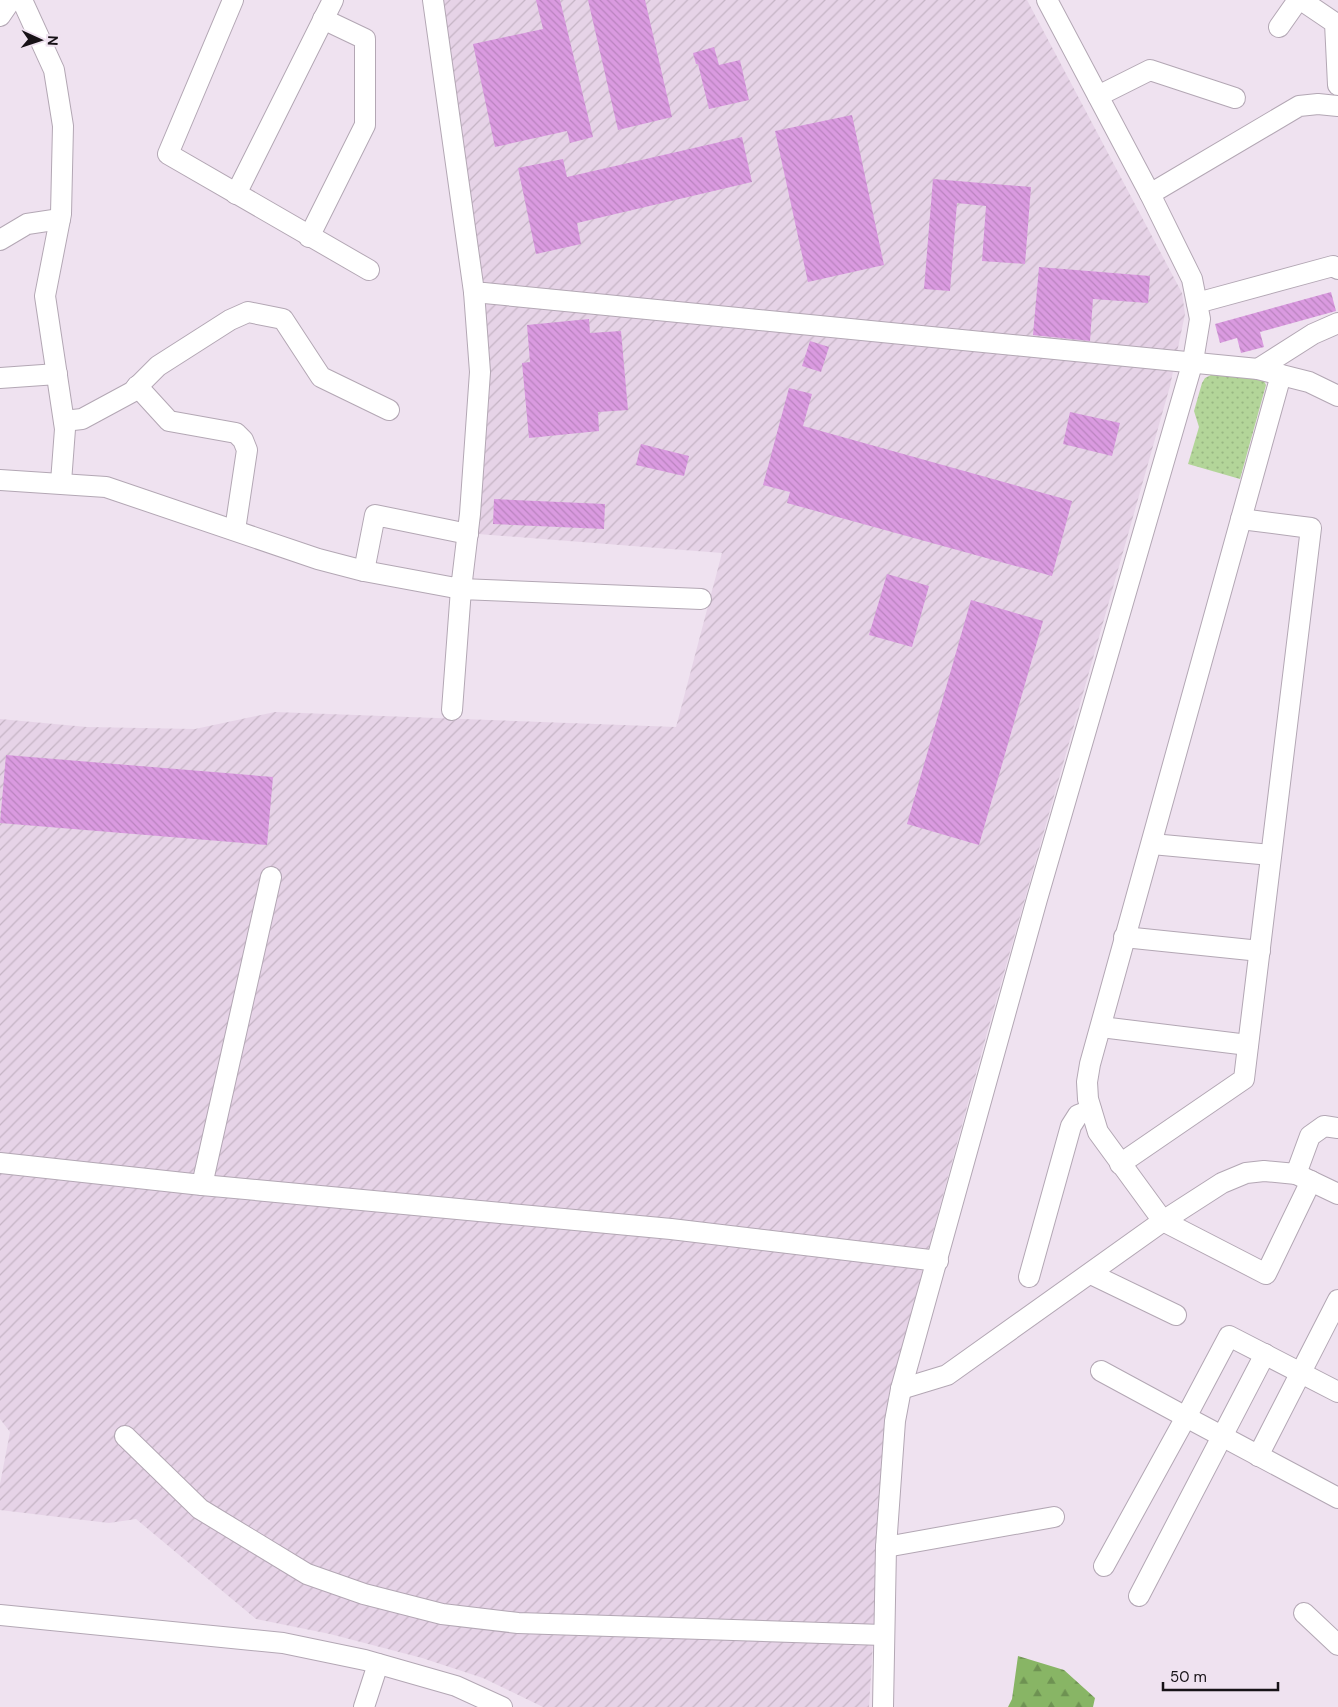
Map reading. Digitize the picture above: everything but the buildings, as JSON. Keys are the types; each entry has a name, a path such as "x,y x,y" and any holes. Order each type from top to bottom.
{"street":[{"path":"0,16 10,0"},
{"path":"22,0 54,70 63,126 60,219 45,296 64,421 61,482"},
{"path":"233,0 168,154 309,237 370,270"},
{"path":"236,194 333,0"},
{"path":"433,0 474,292 480,372 452,710"},
{"path":"883,1707 886,1547 895,1421 901,1390 1037,898 1194,361 1200,319 1192,279 1150,194 1047,0"},
{"path":"1280,27 1300,0 1335,22 1338,85"},
{"path":"309,237 365,125 365,39 323,19"},
{"path":"1098,96 1150,70 1235,98"},
{"path":"1150,194 1299,106 1338,106"},
{"path":"0,240 27,224 60,219"},
{"path":"1197,303 1333,266 1338,269"},
{"path":"474,292 1194,361 1258,369 1309,382 1336,392"},
{"path":"64,421 82,419 132,392 158,366 230,320 248,312 283,319 321,377 390,410"},
{"path":"1258,369 1313,334 1338,322"},
{"path":"0,378 58,374"},
{"path":"1281,375 1152,844 1124,937 1087,1082 1091,1110 1098,1132 1163,1221 1266,1274 1303,1178 1310,1136 1324,1126 1338,1128"},
{"path":"137,386 169,421 236,433 243,440 247,450 235,530"},
{"path":"0,480 61,482 106,487 318,559 364,571 461,589 702,599"},
{"path":"364,571 375,515 468,534"},
{"path":"1120,1164 1244,1079 1312,528 1241,519"},
{"path":"1152,844 1271,856"},
{"path":"202,1185 271,877"},
{"path":"1124,937 1260,951"},
{"path":"1101,1027 1248,1045"},
{"path":"1029,1277 1071,1126 1078,1115 1091,1110"},
{"path":"0,1163 202,1185 671,1229 938,1261"},
{"path":"901,1390 947,1376 1163,1221 1222,1183 1246,1172 1264,1171 1303,1178 1338,1194"},
{"path":"1091,1274 1176,1315"},
{"path":"1258,1456 1338,1300"},
{"path":"1104,1566 1230,1336 1338,1392"},
{"path":"1140,1596 1224,1437 1265,1354"},
{"path":"1101,1371 1338,1498"},
{"path":"125,1436 200,1508 307,1574 364,1594 442,1614 518,1624 883,1635"},
{"path":"886,1547 1054,1517"},
{"path":"1304,1613 1338,1645"},
{"path":"0,1615 283,1642 378,1664 456,1686 502,1707"},
{"path":"364,1707 378,1664"}],"shaded area":[{"path":"441,0 1027,0 1182,293 1185,314 1170,386 987,1033 888,1398 869,1707 543,1707 483,1678 422,1658 330,1634 256,1619 136,1519 109,1523 0,1510 0,1484 10,1432 0,1419 0,719 87,727 195,729 275,712 676,727 722,553 478,534 488,377"}],"green space":[{"path":"1215,373 1263,379 1266,385 1240,479 1188,464 1199,427 1194,411 1202,383 1205,378"},
{"path":"1018,1656 1064,1670 1095,1698 1093,1707 1008,1707 1012,1699"}]}
